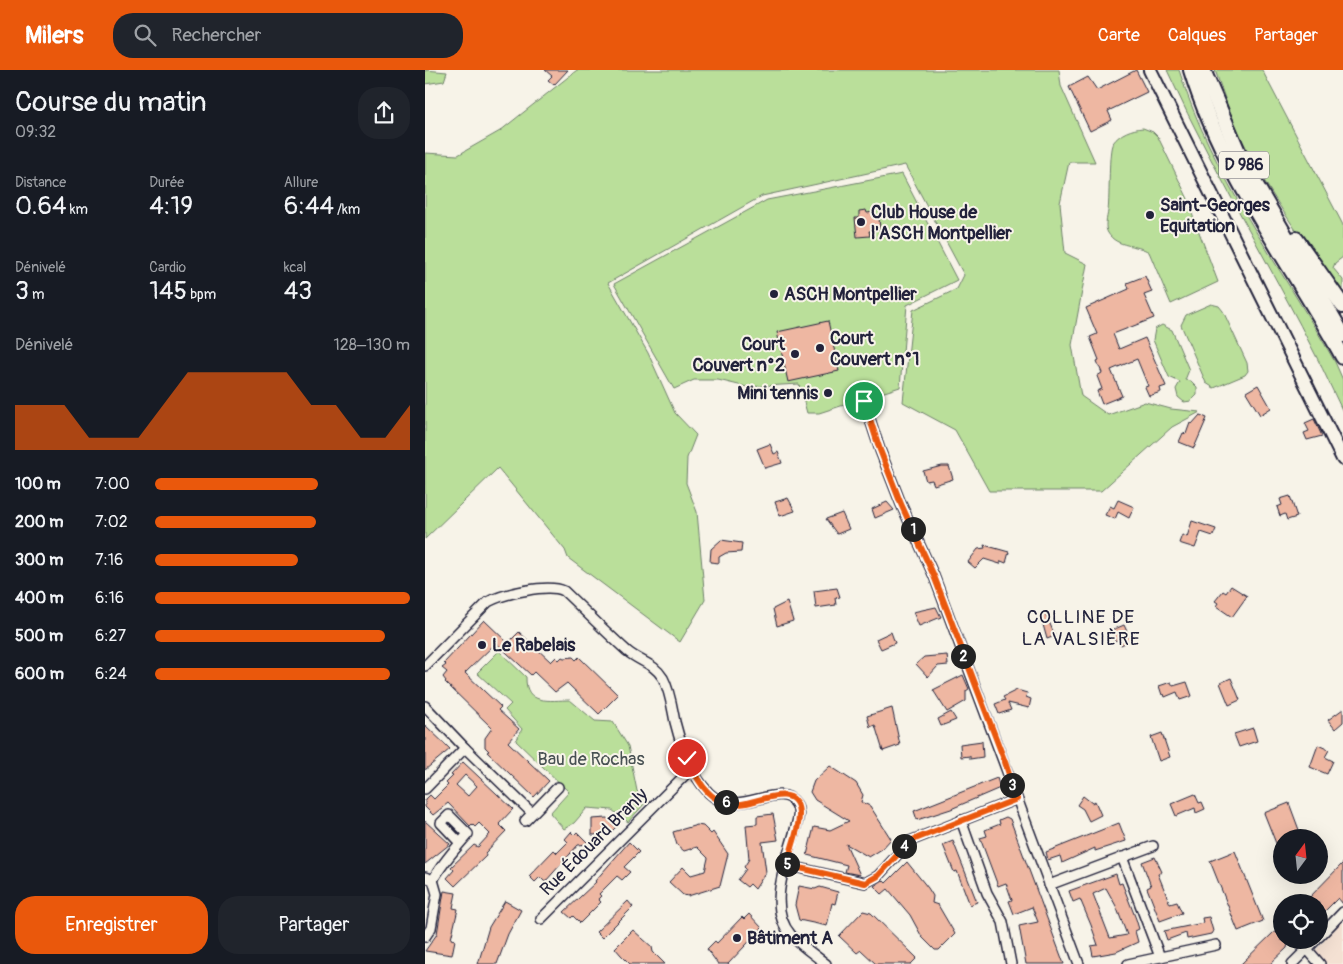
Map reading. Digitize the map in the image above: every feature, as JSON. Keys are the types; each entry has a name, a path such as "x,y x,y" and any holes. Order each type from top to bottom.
{"main road":[{"name":"D 986","path":"1199,71 1220,100 1240,144 1262,185 1292,234 1343,306"},
{"name":"D 986","path":"1199,71 1241,161 1343,335"},
{"name":"D 986","path":"1199,71 1212,125 1231,165 1343,357"}],"street":[{"path":"1150,70 1342,454"},
{"path":"864,401 880,450 901,504 934,576 1079,964"},
{"path":"425,666 488,602 499,596 517,592 560,589 629,652 651,664 658,671 669,690 679,736 692,768 709,794 720,800 738,804 777,795 792,799 798,807 799,816 779,901 781,918 791,935 826,964"},
{"path":"425,706 532,814"},
{"path":"425,789 465,748"},
{"name":"Rue Édouard Branly","path":"541,919 692,768"},
{"path":"525,821 557,787"},
{"path":"787,865 865,883 878,876 910,841 1017,799"},
{"path":"961,820 987,893 1003,922 1011,964"},
{"path":"425,937 431,928 437,894 429,879 460,843"},
{"path":"1049,885 1153,846"},
{"path":"1122,857 1160,957"},
{"path":"1328,928 1343,912"},
{"path":"1128,964 1216,945"},
{"path":"1292,964 1307,949 1320,964"}],"shaded area":[{"path":"1343,920 1343,964 1326,964 1315,951 1317,949 1328,949 1328,937"}],"green space":[{"path":"425,70 447,72 444,81 425,84"},
{"path":"577,70 1059,70 1061,86 1095,162 1069,162 1060,203 1065,253 1087,264 1072,345 1081,396 1108,415 1145,402 1171,409 1200,412 1172,427 1101,491 989,491 955,430 903,402 913,310 957,289 964,275 905,165 762,196 608,283 648,353 675,413 696,435 687,458 686,483 697,512 705,600 680,642 568,558 565,550 498,468 425,539 425,153 458,155 500,131"},
{"path":"1167,70 1179,70 1193,109 1229,184 1335,362 1343,380 1343,412 1301,326 1209,156"},
{"path":"1215,70 1262,70 1343,225 1343,257 1335,263 1333,268 1343,280 1343,294 1300,236 1260,174 1238,131"},
{"name":"Saint-Georges Equitation","path":"1143,128 1153,132 1158,137 1189,201 1218,282 1171,304 1149,252 1117,241 1112,238 1106,228 1109,204 1111,147 1123,134"},
{"name":"ASCH Montpellier","path":"902,174 957,280 907,305 900,387 819,413 807,413 799,384 747,387 718,380 694,380 674,389 614,284 767,200"},
{"path":"1211,304 1219,306 1223,311 1247,363 1248,371 1245,375 1214,388 1206,383 1181,325 1186,315"},
{"path":"1162,325 1172,330 1189,370 1185,380 1191,381 1197,387 1197,395 1191,401 1184,402 1178,397 1176,389 1180,382 1169,377 1153,340 1155,329"},
{"name":"Bau de Rochas","path":"499,651 526,677 527,686 534,697 547,700 570,700 595,721 613,722 628,746 637,791 647,801 628,822 612,810 587,808 574,823 564,829 550,813 569,792 516,741 522,729 505,710 511,704 477,673"}],"building":[{"path":"545,70 568,70 554,85 548,80 552,76"},
{"path":"1136,70 1147,92 1108,111 1112,120 1090,131 1069,87 1088,77 1097,90"},
{"path":"866,210 867,213 874,212 875,218 879,218 880,229 869,231 870,236 857,237 855,218 859,218 859,211"},
{"path":"1145,276 1152,292 1144,295 1154,318 1113,334 1119,349 1145,338 1166,386 1160,388 1161,392 1149,396 1145,387 1148,386 1137,359 1111,370 1122,396 1102,404 1097,391 1102,389 1097,376 1102,373 1090,337 1097,334 1086,308 1129,289 1127,283"},
{"path":"828,321 839,371 788,382 777,332"},
{"path":"1258,385 1271,408 1260,415 1246,392"},
{"path":"1200,415 1207,418 1194,448 1179,442 1183,433 1186,434 1190,423 1192,424"},
{"path":"1314,419 1322,436 1307,440 1304,433 1309,431 1305,423"},
{"path":"770,444 774,454 778,452 782,463 765,468 757,449"},
{"path":"949,466 953,479 934,485 932,480 926,481 923,471"},
{"path":"1290,496 1297,517 1287,520 1285,514 1280,516 1277,507 1282,505 1280,499"},
{"path":"788,498 795,511 780,516 775,502"},
{"path":"1118,500 1134,507 1129,518 1118,512 1115,519 1105,515 1110,506 1114,508"},
{"path":"887,502 894,510 875,518 872,509"},
{"path":"842,513 849,529 837,534 826,519"},
{"path":"1192,521 1216,529 1213,536 1201,532 1195,548 1179,543 1182,535 1187,537"},
{"path":"721,540 742,543 741,552 726,553 719,557 719,563 710,562 711,549"},
{"path":"984,545 1009,552 1006,563 1001,561 1000,564 984,559 975,568 968,562 978,549 985,548"},
{"path":"1231,586 1247,596 1232,617 1216,606 1218,603 1215,601 1223,591 1226,593"},
{"path":"837,588 840,597 835,598 836,605 816,608 814,591"},
{"path":"787,602 793,621 777,626 773,609"},
{"path":"936,607 941,617 919,626 913,612"},
{"path":"1045,612 1055,636 1047,639 1040,614"},
{"path":"484,620 508,643 519,632 551,662 556,657 559,660 562,657 573,657 576,660 579,657 618,695 599,714 567,683 555,692 534,672 531,675 496,643 465,673 501,707 498,710 519,729 508,742 549,781 534,797 487,752 489,751 485,747 485,738 492,728 445,682 443,677 447,672 442,668 446,665 444,663"},
{"path":"1124,625 1131,640 1121,645 1119,639 1115,641 1110,631"},
{"path":"891,632 895,643 881,649 876,639"},
{"path":"947,655 948,665 938,666 928,677 916,664 924,657"},
{"path":"963,675 969,689 966,691 966,701 947,712 933,690"},
{"path":"1231,678 1240,700 1229,705 1220,683"},
{"path":"1171,682 1173,686 1187,682 1192,696 1180,700 1177,692 1165,697 1164,694 1162,695 1159,686"},
{"path":"1017,690 1027,693 1026,697 1031,699 1029,708 1008,703 1011,710 999,714 995,704 1005,700 1003,697"},
{"path":"892,708 900,745 883,751 875,725 870,727 867,716"},
{"path":"1343,709 1343,722 1335,729 1328,720"},
{"path":"951,712 956,720 941,726 938,719"},
{"path":"425,725 450,749 425,770"},
{"path":"1253,728 1257,741 1239,747 1234,734"},
{"path":"1162,733 1170,757 1159,761 1151,737"},
{"path":"982,741 983,757 970,759 970,756 961,757 960,744"},
{"path":"1318,745 1329,750 1325,757 1333,761 1327,774 1310,767"},
{"path":"463,762 513,809 499,824 506,831 485,853 486,856 455,886 447,878 454,870 451,867 474,845 478,847 490,834 479,823 475,827 472,824 470,826 448,803 433,815 425,807 425,800 430,795 434,799 448,785 446,783 453,776 451,775","holes":["465,775 477,786 468,796 456,785"]},
{"path":"830,766 856,783 863,795 861,802 870,806 891,839 882,849 869,857 846,844 860,875 845,872 847,865 807,855 814,827 830,830 849,821 815,800 810,792 814,781"},
{"path":"997,778 1000,788 951,809 917,820 914,811"},
{"path":"1195,794 1199,803 1202,802 1205,809 1196,813 1195,808 1176,816 1171,804"},
{"path":"1083,796 1092,803 1095,801 1101,815 1089,821 1083,809 1077,805"},
{"path":"1289,803 1299,829 1273,829 1273,836 1264,813"},
{"path":"773,814 778,840 762,842 766,872 755,889 750,884 747,887 738,880 746,869 744,867 749,859 746,825 757,824 757,816"},
{"path":"1006,817 1010,819 1064,964 1026,964 1019,926 1038,922 1032,907 1014,914 1009,901 1012,900 1006,883 998,886 980,838 987,836 985,830 1000,824 999,820"},
{"path":"607,818 616,827 609,834 592,835 592,819"},
{"path":"425,821 450,844 425,864"},
{"path":"1119,823 1126,841 1095,851 1095,848 1062,863 1060,856 1048,860 1046,852"},
{"path":"697,825 703,826 711,834 713,832 728,854 720,886 688,896 683,895 669,882 683,867 691,875 705,871 708,858 697,847 684,851 677,845 673,832"},
{"path":"571,832 574,835 577,832 589,844 578,845 545,882 540,877 535,882 529,876 554,850 557,853 568,842 565,839"},
{"path":"953,841 977,902 970,905 957,871 954,872 943,845"},
{"path":"629,842 639,852 624,867 630,872 622,880 617,876 599,894 601,896 598,899 601,902 580,923 573,916 571,918 564,912 596,882"},
{"path":"1235,851 1263,921 1238,931 1210,861"},
{"path":"1155,857 1162,872 1158,874 1170,904 1177,902 1182,913 1160,921 1147,888 1151,886 1142,862"},
{"path":"907,862 928,888 933,896 932,903 938,905 955,934 939,950 935,950 922,937 910,915 888,889 882,894 874,886 883,880 886,883"},
{"path":"1343,863 1343,904 1338,898 1328,908 1328,894 1313,894 1323,884 1328,884 1328,878"},
{"path":"1116,874 1119,884 1122,883 1136,919 1139,929 1135,931 1138,942 1116,952 1093,956 1091,946 1098,945 1091,925 1080,899 1073,902 1069,891","holes":["1106,888 1116,906 1127,935 1110,938 1093,894"]},
{"path":"799,886 815,889 820,887 838,892 835,904 832,903 827,926 799,920 795,905"},
{"path":"444,891 456,893 453,908 458,909 451,939 455,940 452,955 425,951 437,934"},
{"path":"505,901 521,910 508,934 497,964 478,964 489,927"},
{"path":"628,901 633,907 602,938 596,932"},
{"path":"863,911 871,913 917,958 911,964 876,964 861,950 857,953 839,936"},
{"name":"Bâtiment A","path":"749,914 762,928 728,964 718,964 707,949 715,941 717,943 742,917 744,919"},
{"path":"1209,917 1213,931 1211,934 1187,939 1186,933 1167,940 1164,931 1203,923 1202,918"},
{"path":"633,930 652,947 653,952 665,964 630,964 621,955 615,948"},
{"path":"1273,933 1273,949 1286,949 1270,964 1241,964"}],"place":[{"name":"Saint-Georges Equitation","path":"1150,215"},
{"name":"Club House de l'ASCH Montpellier","path":"861,222"},
{"name":"ASCH Montpellier","path":"774,294"},
{"name":"Court Couvert n°1","path":"820,348"},
{"name":"Court Couvert n°2","path":"795,354"},
{"name":"Mini tennis","path":"828,393"},
{"name":"Le Rabelais","path":"482,645"},
{"name":"Bâtiment A","path":"737,938"}],"district":[{"name":"COLLINE DE LA VALSIÈRE","path":"1081,628"}],"route":[{"path":"687,758 702,785 714,798 738,804 773,795 787,796 792,799 796,803 799,816 787,865 853,882 865,883 872,881 910,841 1017,799 1005,762 934,576 901,504 880,450 864,401"}]}
